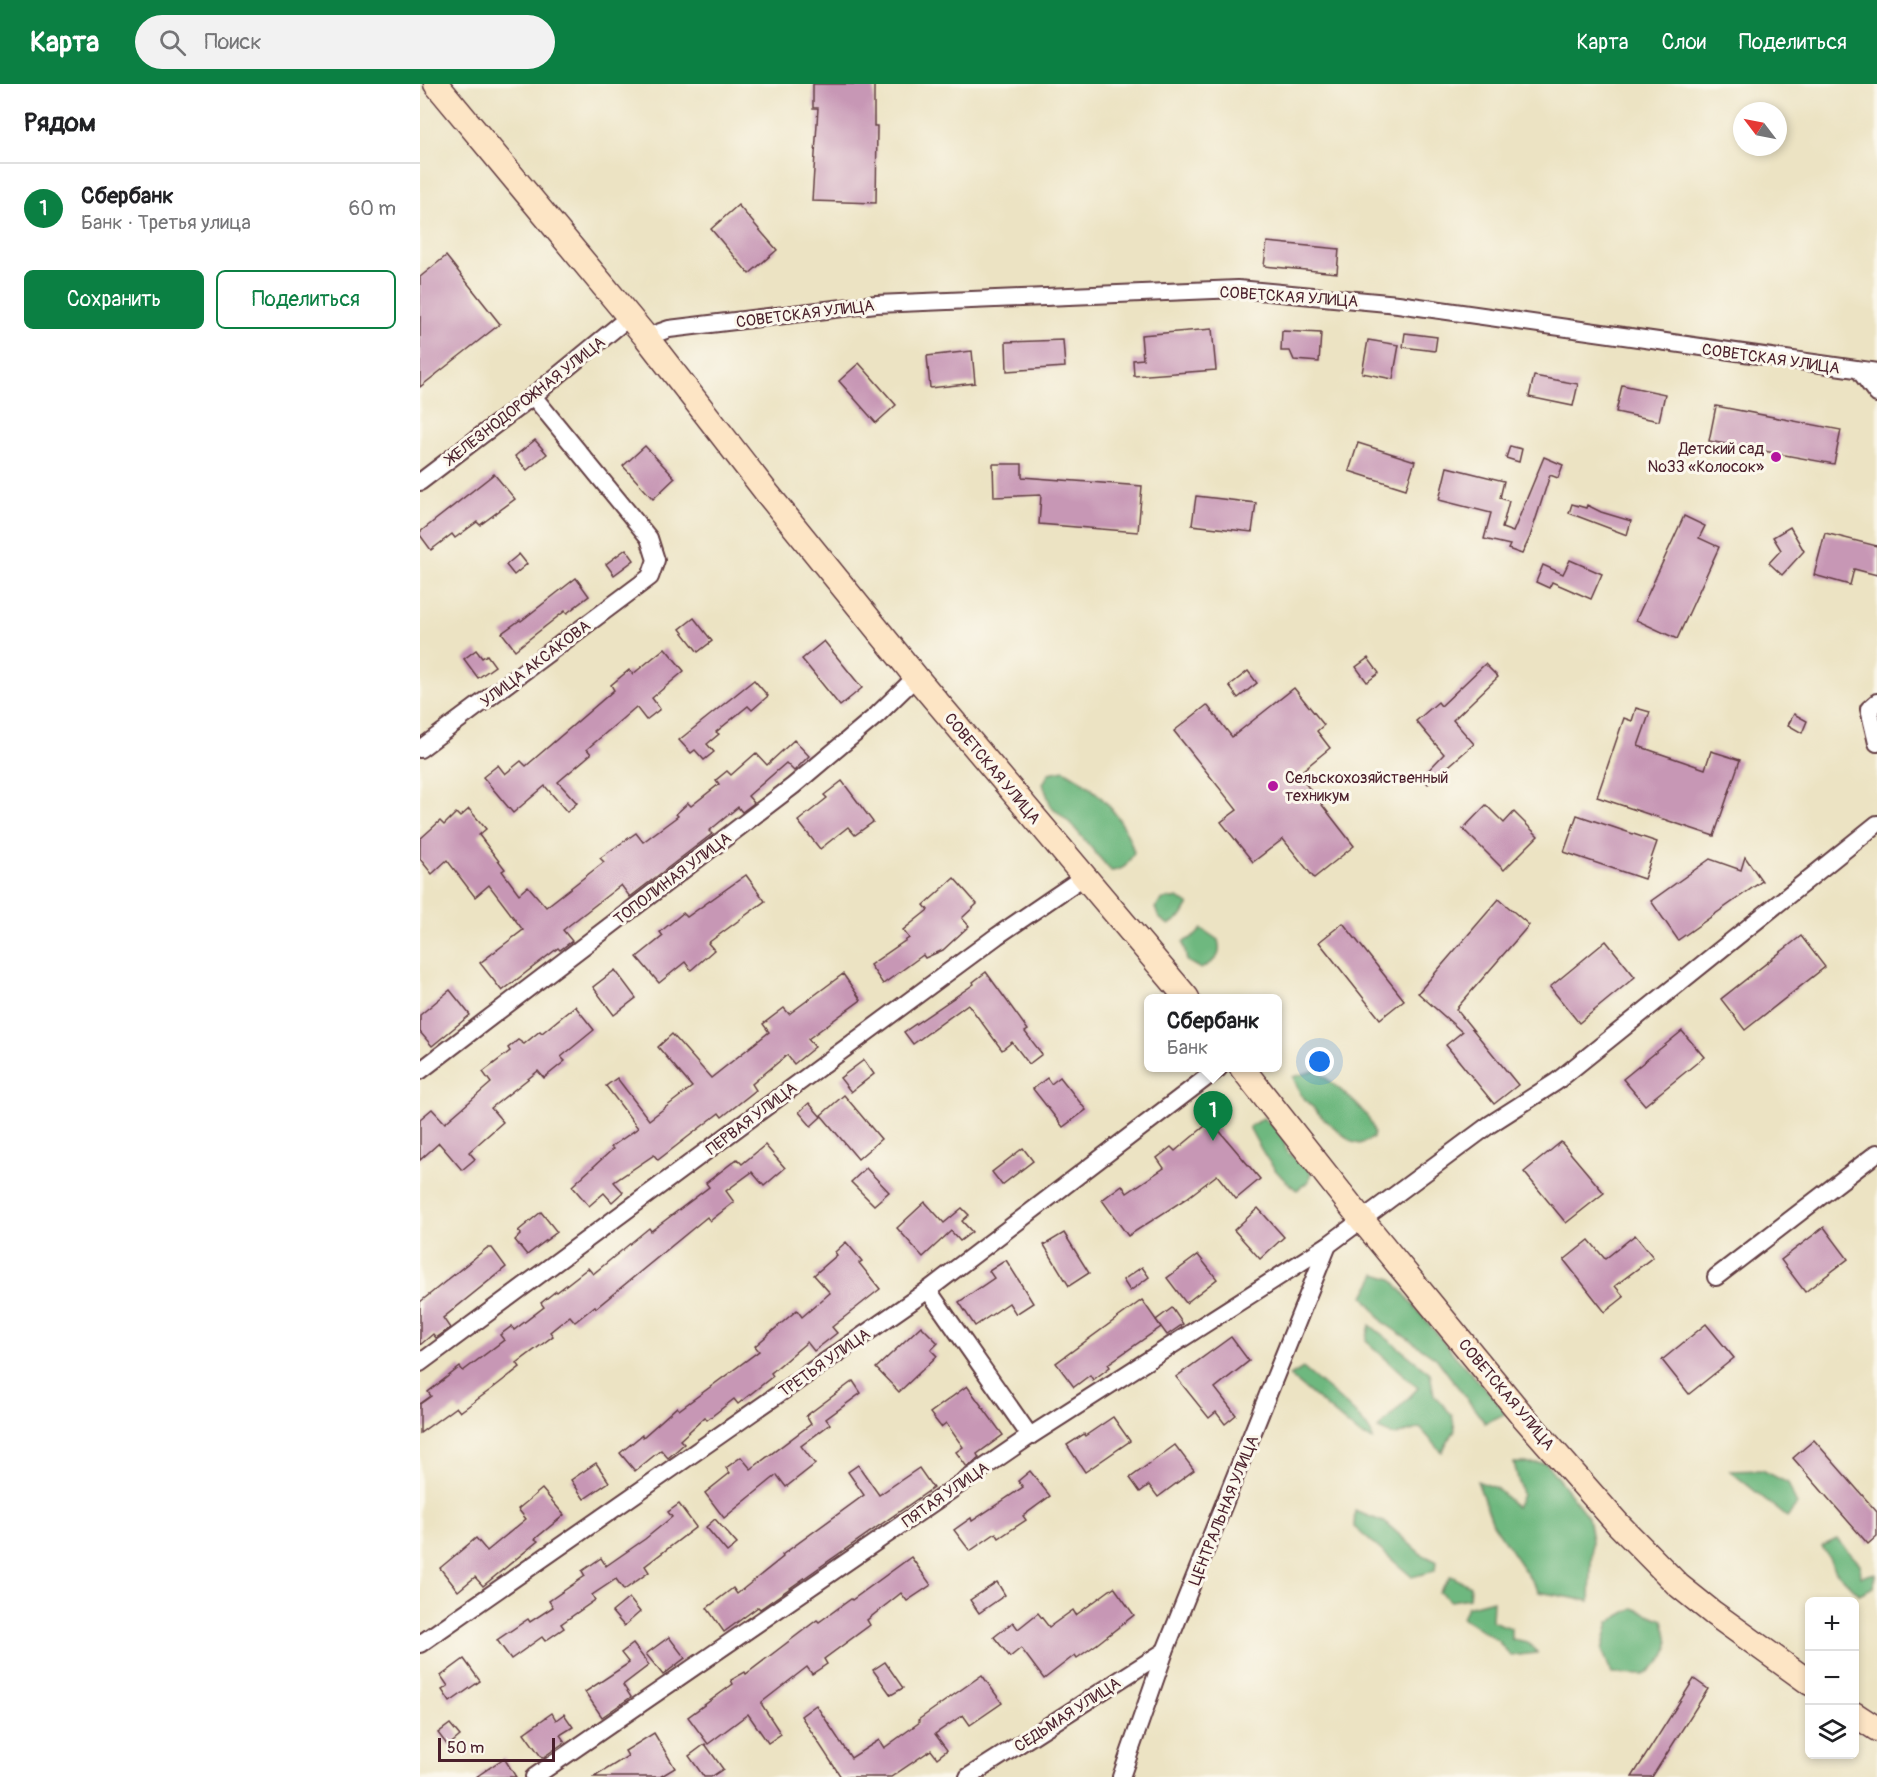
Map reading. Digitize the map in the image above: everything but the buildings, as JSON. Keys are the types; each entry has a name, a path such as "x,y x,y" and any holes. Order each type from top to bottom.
{"main road":[{"name":"СОВЕТСКАЯ УЛИЦА","path":"436,84 646,337 767,493 916,676 1183,994"},
{"name":"СОВЕТСКАЯ УЛИЦА","path":"1245,1072 1362,1220 1522,1415 1618,1524 1678,1585 1805,1680"},
{"path":"1859,1717 1877,1729"}],"street":[{"name":"СОВЕТСКАЯ УЛИЦА","path":"646,337 669,329 876,304 1238,289 1398,304 1877,372"},
{"name":"ЖЕЛЕЗНОДОРОЖНАЯ УЛИЦА","path":"420,482 533,396 629,317"},
{"path":"1859,370 1877,394"},
{"name":"УЛИЦА АКСАКОВА","path":"420,749 650,578 656,560 649,538 533,396"},
{"name":"ТОПОЛИНАЯ УЛИЦА","path":"420,1071 793,786 877,715 916,676"},
{"path":"1877,702 1869,710 1877,743"},
{"name":"ПЯТАЯ УЛИЦА","path":"534,1777 1030,1436 1328,1245 1489,1125 1556,1082 1877,824"},
{"name":"ПЕРВАЯ УЛИЦА","path":"420,1363 988,942 1085,876"},
{"name":"ТРЕТЬЯ УЛИЦА","path":"420,1644 928,1290 1214,1072"},
{"path":"1716,1277 1877,1153"},
{"name":"ЦЕНТРАЛЬНАЯ УЛИЦА","path":"1121,1777 1165,1651 1328,1245"},
{"path":"928,1290 1030,1436"},
{"name":"СЕДЬМАЯ УЛИЦА","path":"968,1777 1165,1651"}],"green space":[{"path":"1064,770 1088,785 1116,814 1134,852 1123,868 1111,871 1071,824 1051,806 1043,784 1049,773"},
{"path":"1177,898 1189,904 1182,916 1169,925 1159,918 1155,908 1163,899"},
{"path":"1202,929 1218,940 1219,951 1213,961 1201,969 1187,961 1183,942 1195,936"},
{"path":"1316,1070 1362,1111 1373,1129 1373,1138 1360,1144 1352,1142 1323,1118 1301,1095 1293,1077"},
{"path":"1263,1118 1283,1134 1286,1151 1311,1171 1309,1181 1297,1190 1275,1170 1249,1127"},
{"path":"1376,1274 1392,1279 1456,1357 1500,1404 1505,1414 1485,1423 1436,1358 1384,1323 1364,1296"},
{"path":"1370,1325 1430,1373 1434,1395 1452,1415 1455,1430 1442,1452 1420,1428 1395,1436 1378,1429 1418,1388 1366,1341"},
{"path":"1303,1368 1364,1423 1373,1440 1360,1435 1290,1376"},
{"path":"1514,1463 1546,1463 1588,1517 1592,1540 1590,1601 1539,1592 1493,1524 1477,1481 1496,1488 1516,1507 1522,1495"},
{"path":"1762,1470 1788,1483 1797,1505 1787,1517 1730,1471"},
{"path":"1355,1511 1386,1523 1421,1554 1436,1561 1435,1571 1412,1577 1354,1527"},
{"path":"1837,1539 1860,1564 1861,1577 1875,1573 1874,1587 1859,1594 1836,1571 1822,1546"},
{"path":"1451,1576 1470,1586 1469,1598 1451,1601 1439,1592"},
{"path":"1493,1600 1492,1621 1511,1628 1511,1639 1528,1642 1537,1653 1511,1656 1498,1641 1462,1617 1467,1607"},
{"path":"1633,1608 1663,1620 1667,1652 1659,1663 1644,1675 1612,1674 1602,1650 1609,1622"}],"place":[{"name":"Детский сад №33 «Колосок»","path":"1776,457"},
{"name":"Сельскохозяйственный техникум","path":"1273,786"},
{"name":"Сбербанк","path":"1213,1141"}]}
